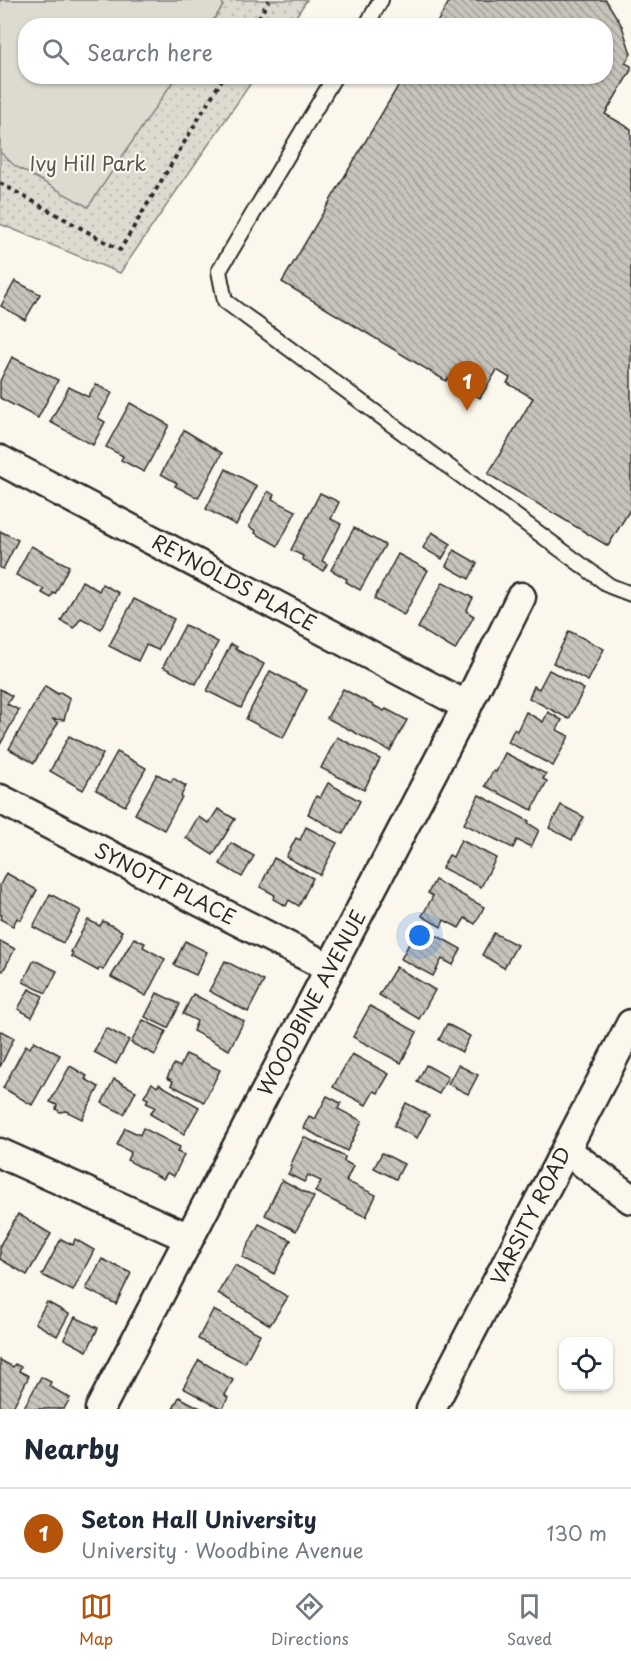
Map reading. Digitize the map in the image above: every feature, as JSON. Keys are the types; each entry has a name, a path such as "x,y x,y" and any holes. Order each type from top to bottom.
{"street":[{"name":"REYNOLDS PLACE","path":"0,460 467,706"},
{"name":"WOODBINE AVENUE","path":"100,1409 467,706 521,597"},
{"name":"SYNOTT PLACE","path":"0,800 330,968"},
{"name":"VARSITY ROAD","path":"431,1409 631,1024"},
{"path":"566,1150 631,1199"},
{"path":"0,1153 189,1238"}],"lane":[{"path":"371,18 381,0"},
{"path":"330,84 219,272 225,301 610,586 631,594"}],"path":[{"path":"259,18 269,0"},
{"path":"0,183 120,250 219,84"}],"green space":[{"name":"Ivy Hill Park","path":"0,0 307,0 295,18 18,18 18,84 250,84 120,273 0,224"},
{"path":"0,0 222,0 223,6 215,18 18,18 18,84 171,84 88,207 15,166 0,152"}],"building":[{"path":"450,0 606,0 622,26 631,54 625,63 631,66 631,70 605,114 631,129 631,508 608,546 488,474 533,398 507,383 510,378 497,370 480,398 448,378 446,381 282,282 399,84 613,84 613,18 440,18"},
{"path":"15,281 40,294 25,320 1,306"},
{"path":"12,357 58,380 38,418 0,398 0,381"},
{"path":"96,384 112,393 98,418 105,422 93,445 50,422 69,387 88,397"},
{"path":"130,403 169,425 144,472 121,460 123,456 106,447"},
{"path":"184,430 222,453 198,498 175,486 177,483 161,474"},
{"path":"226,469 257,486 236,525 206,509"},
{"path":"268,491 274,495 272,499 296,511 278,546 249,527"},
{"path":"320,493 339,502 331,519 341,524 322,561 327,564 323,571 291,550"},
{"path":"354,528 385,545 360,590 331,570"},
{"path":"0,531 18,540 3,569 0,568"},
{"path":"432,532 451,544 442,559 423,548"},
{"path":"31,546 69,566 51,598 42,593 44,589 16,575"},
{"path":"454,550 477,563 469,579 446,566"},
{"path":"398,554 428,570 404,615 374,599"},
{"path":"82,581 99,591 102,584 119,593 101,629 81,618 74,628 61,621"},
{"path":"443,582 473,598 466,611 474,616 455,650 418,628"},
{"path":"134,599 174,619 158,650 146,645 138,661 109,646"},
{"path":"185,625 218,642 196,684 163,667"},
{"path":"569,631 604,649 588,681 553,663"},
{"path":"231,644 237,647 235,649 264,664 241,708 207,691"},
{"path":"549,670 584,689 569,719 529,698 534,686 539,689"},
{"path":"270,671 307,690 283,738 246,719"},
{"path":"45,686 70,698 64,720 52,719 58,723 34,763 9,749"},
{"path":"0,689 12,696 7,704 19,710 0,745"},
{"path":"343,689 384,711 386,709 407,720 390,751 327,718"},
{"path":"526,712 543,722 548,712 562,720 557,730 569,736 553,766 508,742 514,729 517,731"},
{"path":"69,736 103,754 83,790 50,771"},
{"path":"337,737 380,759 364,790 321,768"},
{"path":"117,752 146,768 125,806 96,790"},
{"path":"505,753 546,774 543,779 547,781 532,810 485,786 493,771 496,772"},
{"path":"157,774 171,782 173,778 186,786 164,830 135,814"},
{"path":"328,783 360,801 343,834 308,814 316,796 320,798"},
{"path":"479,795 529,821 528,823 539,830 531,847 517,840 513,848 464,824"},
{"path":"561,805 584,817 572,840 549,828"},
{"path":"218,809 235,819 213,855 186,838 198,817 209,823"},
{"path":"306,827 337,843 320,875 286,857 296,838 300,840"},
{"path":"461,840 496,858 481,887 442,868 449,855 453,857"},
{"path":"231,843 254,856 242,877 220,864"},
{"path":"274,858 313,878 299,906 289,900 286,906 273,899 275,895 260,887"},
{"path":"6,873 37,890 21,920 17,918 13,926 0,919 2,915 0,914 0,885"},
{"path":"435,880 484,907 475,924 465,918 459,928 444,920 441,927 422,916 433,896 428,893"},
{"path":"50,894 81,911 63,943 33,927"},
{"path":"88,920 100,926 103,921 122,931 103,970 99,968 98,971 71,956"},
{"path":"414,926 419,928 420,926 461,949 453,965 442,959 433,976 401,959 412,938 408,936"},
{"path":"494,933 517,945 504,968 482,955"},
{"path":"134,938 145,943 143,947 165,959 146,996 111,977"},
{"path":"0,941 15,949 3,971 0,969"},
{"path":"185,941 207,952 196,975 174,965"},
{"path":"34,960 57,971 46,993 23,982"},
{"path":"225,961 264,981 248,1012 209,991"},
{"path":"396,967 435,990 419,1019 379,995"},
{"path":"29,989 43,996 32,1017 18,1009"},
{"path":"157,993 180,1004 168,1028 145,1017"},
{"path":"193,994 244,1021 229,1050 193,1031 197,1021 183,1014"},
{"path":"370,1006 417,1032 401,1063 353,1037"},
{"path":"143,1020 166,1031 155,1055 131,1043"},
{"path":"447,1024 470,1036 462,1052 439,1040"},
{"path":"106,1028 129,1040 116,1064 94,1052"},
{"path":"0,1032 14,1038 0,1067"},
{"path":"34,1041 60,1055 32,1105 3,1088 26,1045 30,1048"},
{"path":"186,1054 220,1070 204,1102 171,1085 173,1081 167,1078 174,1064 180,1067"},
{"path":"352,1054 389,1074 378,1093 374,1091 366,1105 333,1087"},
{"path":"426,1065 448,1077 439,1094 417,1082"},
{"path":"458,1065 478,1075 468,1094 448,1084"},
{"path":"70,1066 87,1076 85,1079 99,1087 82,1119 66,1111 60,1112 56,1109 57,1105 50,1102"},
{"path":"114,1079 136,1091 124,1114 102,1103"},
{"path":"152,1083 157,1087 159,1084 199,1107 184,1134 150,1114 155,1107 146,1103 148,1099 144,1097"},
{"path":"327,1096 341,1103 338,1109 362,1121 347,1151 303,1128 309,1116 315,1119"},
{"path":"406,1103 429,1115 417,1138 394,1126"},
{"path":"125,1128 140,1135 143,1128 180,1147 177,1152 184,1155 174,1176 167,1173 163,1179 127,1160 131,1152 117,1145"},
{"path":"304,1137 345,1157 344,1161 353,1166 346,1181 376,1195 366,1217 315,1192 321,1181 308,1175 304,1182 288,1174"},
{"path":"382,1153 404,1164 396,1179 374,1168"},
{"path":"282,1180 314,1197 296,1231 265,1215"},
{"path":"18,1214 51,1234 27,1275 0,1259 0,1245"},
{"path":"259,1224 291,1240 274,1274 242,1257"},
{"path":"61,1239 73,1245 75,1239 94,1250 73,1291 42,1275"},
{"path":"102,1259 131,1273 116,1304 86,1289"},
{"path":"235,1265 288,1297 270,1325 218,1293"},
{"path":"47,1302 69,1314 57,1336 35,1323"},
{"path":"213,1310 260,1334 245,1363 198,1339"},
{"path":"75,1317 98,1328 87,1351 64,1339"},
{"path":"0,1360 13,1367 15,1364 21,1367 19,1371 29,1376 12,1409 0,1409"},
{"path":"199,1360 233,1380 225,1395 228,1398 222,1409 183,1388"},
{"path":"41,1377 51,1382 49,1386 70,1398 64,1409 23,1409"},
{"path":"179,1397 202,1409 173,1409"}],"place":[{"name":"Seton Hall University","path":"467,411"}]}
